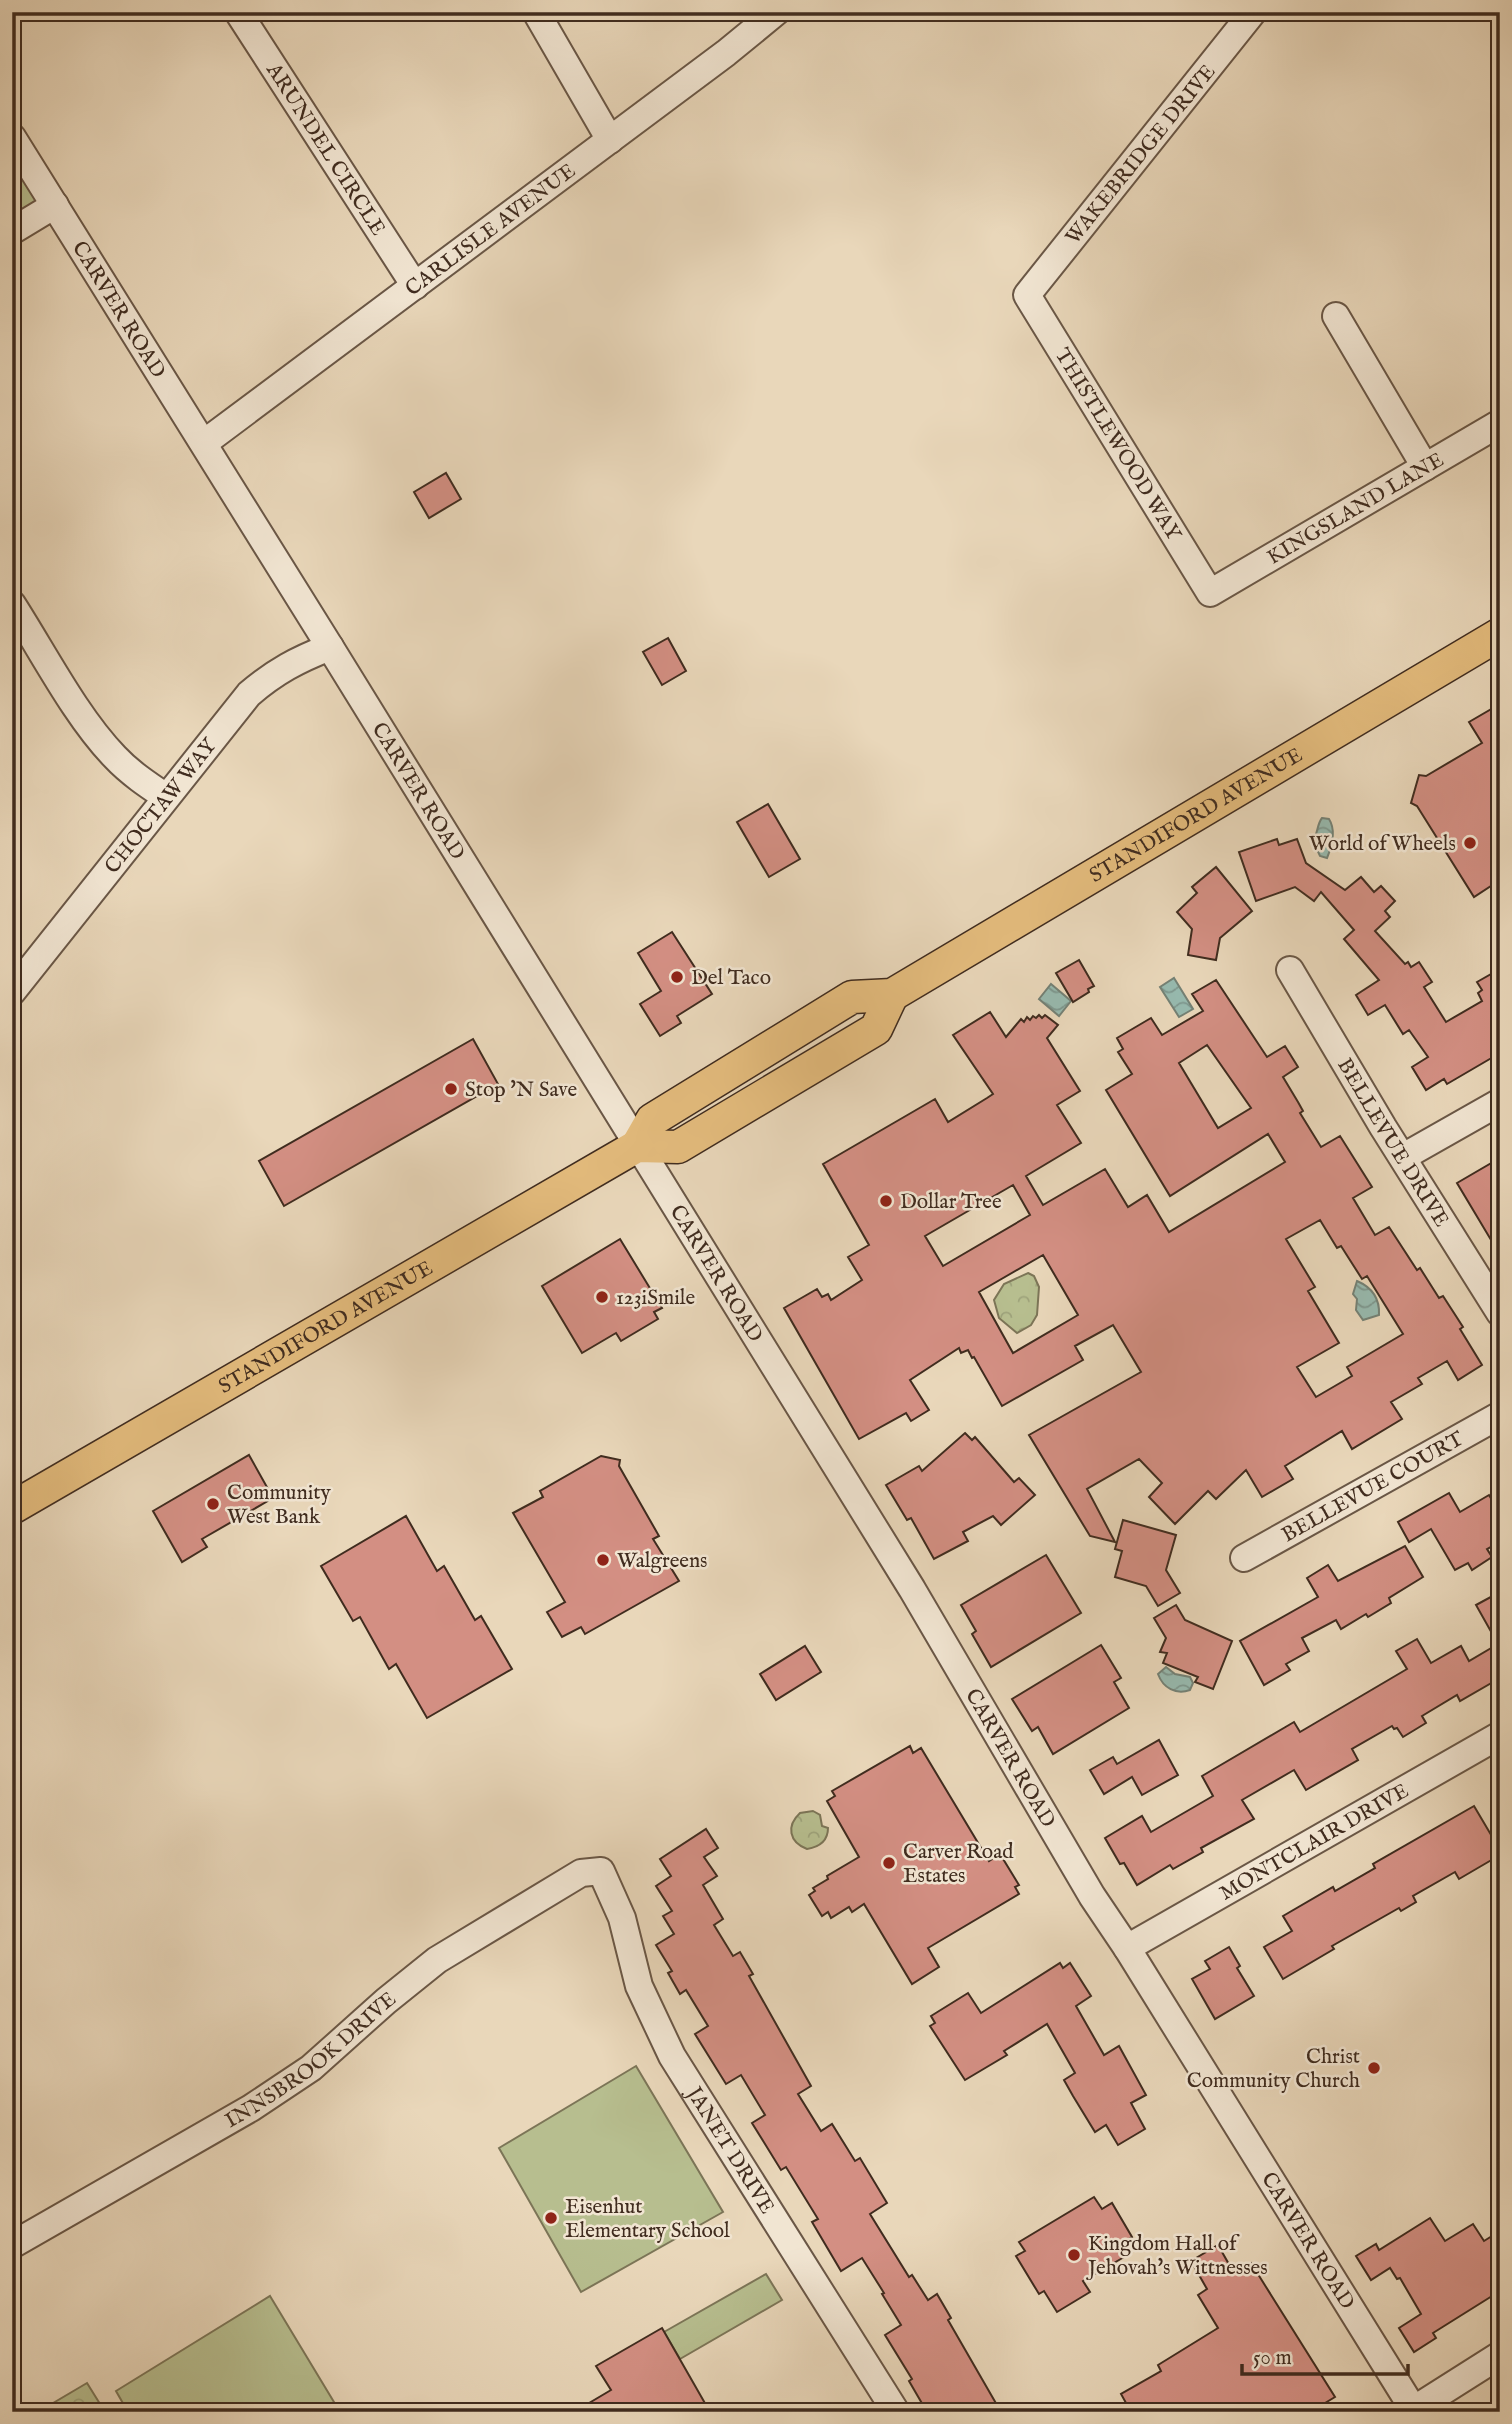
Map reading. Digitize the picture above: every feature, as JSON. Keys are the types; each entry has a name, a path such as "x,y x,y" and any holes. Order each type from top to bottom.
{"main road":[{"name":"STANDIFORD AVENUE","path":"12,1508 638,1146 652,1120 804,1024 852,997 891,995 1500,634"}],"street":[{"name":"ARUNDEL CIRCLE","path":"239,12 415,286"},
{"path":"536,12 610,140"},
{"name":"CARLISLE AVENUE","path":"204,443 726,53 775,12"},
{"name":"WAKEBRIDGE DRIVE","path":"1027,295 1253,12"},
{"name":"CARVER ROAD","path":"12,137 912,1589 1092,1896 1128,1948 1413,2411"},
{"path":"12,230 55,205"},
{"name":"THISTLEWOOD WAY","path":"1027,295 1210,593"},
{"path":"1336,316 1425,467"},
{"name":"KINGSLAND LANE","path":"1210,593 1500,423"},
{"path":"12,604 90,726 115,757 166,797"},
{"name":"CHOCTAW WAY","path":"12,992 249,694 274,673 330,647"},
{"name":"BELLEVUE DRIVE","path":"1290,970 1500,1313"},
{"path":"1403,1157 1500,1102"},
{"name":"BELLEVUE COURT","path":"1244,1558 1500,1415"},
{"name":"MONTCLAIR DRIVE","path":"1128,1948 1500,1735"},
{"name":"INNSBROOK DRIVE","path":"12,2245 261,2102 311,2068 386,2000 437,1960 581,1873 601,1871"},
{"name":"JANET DRIVE","path":"601,1871 622,1918 639,1986 672,2056 896,2412"},
{"path":"1413,2411 1500,2355"}],"green space":[{"path":"12,137 55,205 12,230"},
{"path":"1028,1273 1034,1276 1039,1287 1037,1315 1031,1325 1017,1333 999,1318 994,1300 1004,1284"},
{"path":"813,1811 820,1815 822,1826 828,1828 828,1833 822,1843 807,1849 796,1842 791,1828 800,1813"},
{"path":"636,2066 723,2212 581,2292 499,2148"},
{"path":"766,2274 782,2300 680,2359 664,2332"},
{"path":"270,2296 340,2412 128,2412 116,2391"},
{"path":"87,2383 105,2412 38,2412"}],"water":[{"path":"1322,818 1329,819 1333,833 1327,858 1320,856 1313,841"},
{"path":"1174,978 1193,1009 1179,1017 1160,987"},
{"path":"1051,984 1071,1001 1059,1016 1039,999"},
{"path":"1357,1281 1374,1294 1379,1315 1363,1320 1356,1310 1357,1299 1353,1294"},
{"path":"1166,1667 1175,1674 1190,1677 1193,1683 1190,1690 1180,1692 1167,1687 1158,1674"}],"building":[{"path":"446,473 461,499 429,518 414,492"},
{"path":"668,638 686,671 662,685 643,652"},
{"name":"World of Wheels","path":"1500,704 1500,880 1474,897 1417,806 1411,803 1419,775 1426,776 1482,743 1469,722"},
{"path":"768,804 800,859 769,877 737,822"},
{"path":"1277,839 1279,845 1297,839 1306,863 1345,890 1361,877 1374,892 1381,886 1395,901 1385,911 1390,917 1375,931 1405,964 1408,962 1411,967 1419,962 1432,982 1424,987 1446,1022 1482,1001 1478,993 1482,990 1477,982 1500,969 1500,1053 1447,1084 1444,1079 1426,1090 1412,1067 1428,1057 1409,1030 1403,1034 1385,1005 1368,1015 1356,995 1379,980 1344,939 1354,930 1321,892 1314,901 1295,887 1256,901 1239,852"},
{"path":"1216,867 1252,911 1220,938 1216,960 1188,955 1192,929 1177,912 1197,893 1192,887"},
{"name":"Del Taco","path":"672,932 712,994 677,1016 681,1023 660,1036 640,1004 661,991 638,953"},
{"path":"1079,960 1094,986 1073,1002 1056,973"},
{"path":"1216,980 1267,1057 1285,1046 1298,1067 1283,1077 1303,1111 1300,1113 1321,1147 1340,1136 1372,1187 1353,1198 1375,1235 1389,1227 1417,1270 1420,1268 1439,1298 1443,1296 1463,1327 1460,1329 1482,1365 1458,1380 1447,1361 1418,1378 1422,1384 1391,1402 1402,1419 1352,1449 1342,1431 1285,1466 1293,1479 1262,1497 1246,1470 1216,1499 1208,1491 1175,1524 1149,1497 1162,1483 1139,1459 1087,1489 1115,1542 1090,1536 1029,1435 1141,1372 1113,1325 1075,1346 1083,1360 1002,1406 974,1357 972,1358 968,1350 961,1353 959,1348 910,1380 929,1410 911,1421 906,1413 859,1439 784,1308 817,1289 822,1297 828,1294 831,1300 862,1280 848,1257 869,1245 823,1164 935,1099 948,1122 993,1094 953,1035 990,1012 1006,1037 1021,1019 1024,1022 1027,1017 1030,1020 1033,1016 1036,1018 1039,1015 1042,1018 1045,1015 1058,1025 1047,1038 1080,1091 1057,1105 1081,1143 1026,1176 1043,1205 1105,1169 1128,1207 1147,1195 1169,1232 1285,1162 1268,1134 1170,1196 1106,1090 1132,1074 1118,1052 1123,1049 1117,1038 1151,1018 1162,1035 1203,1011 1192,994","holes":["1207,1045 1251,1108 1218,1128 1179,1063","1013,1185 1030,1215 943,1266 925,1236","1320,1220 1337,1248 1341,1246 1362,1279 1367,1276 1403,1334 1347,1367 1352,1376 1316,1397 1297,1367 1339,1343 1308,1291 1315,1287 1286,1239","1043,1255 1078,1315 1013,1353 979,1292"]},
{"path":"473,1039 498,1084 284,1206 259,1161"},
{"path":"1500,1158 1500,1255 1457,1183"},
{"name":"123iSmile","path":"620,1239 662,1308 654,1312 658,1319 621,1341 616,1333 582,1353 542,1286"},
{"path":"965,1433 972,1440 975,1437 1014,1482 1019,1478 1035,1495 1001,1525 993,1516 963,1532 968,1541 934,1559 911,1518 907,1520 886,1485 919,1466 922,1471"},
{"name":"Community West Bank","path":"249,1455 273,1498 202,1539 207,1547 182,1562 153,1511"},
{"name":"Walgreens","path":"601,1456 620,1460 619,1466 659,1536 653,1539 679,1581 585,1634 581,1627 562,1637 547,1612 565,1602 513,1513 543,1497 540,1491"},
{"path":"1449,1493 1460,1512 1489,1495 1500,1514 1500,1542 1487,1549 1492,1557 1472,1570 1468,1563 1455,1570 1431,1529 1409,1542 1398,1522"},
{"path":"406,1516 437,1571 444,1566 475,1620 481,1616 512,1669 427,1718 396,1664 389,1669 360,1617 353,1621 321,1566"},
{"path":"1123,1520 1176,1535 1166,1570 1180,1593 1158,1606 1146,1586 1115,1577 1122,1551 1115,1549"},
{"path":"1405,1546 1423,1577 1389,1598 1391,1603 1368,1617 1366,1614 1341,1629 1336,1620 1302,1638 1309,1651 1286,1664 1290,1670 1264,1685 1240,1641 1318,1597 1307,1578 1328,1565 1338,1581"},
{"path":"1046,1555 1081,1613 991,1667 972,1634 976,1631 961,1605"},
{"path":"1500,1592 1500,1678 1460,1701 1457,1695 1422,1716 1426,1723 1403,1737 1397,1728 1392,1726 1352,1749 1358,1760 1306,1790 1294,1770 1242,1800 1254,1819 1201,1848 1203,1852 1173,1869 1170,1865 1137,1885 1124,1863 1120,1864 1105,1838 1142,1816 1151,1832 1213,1796 1202,1776 1294,1722 1300,1732 1407,1669 1396,1651 1417,1639 1431,1663 1461,1646 1469,1661 1498,1644 1476,1605"},
{"path":"1176,1605 1185,1620 1232,1641 1213,1689 1195,1682 1198,1677 1163,1663 1167,1653 1160,1652 1166,1638 1154,1618"},
{"path":"1101,1645 1121,1678 1114,1682 1129,1708 1053,1754 1038,1727 1032,1731 1012,1699"},
{"path":"805,1646 821,1672 776,1700 760,1674"},
{"path":"1159,1740 1178,1775 1142,1795 1132,1777 1104,1794 1090,1770 1113,1757 1117,1764"},
{"path":"910,1746 913,1753 921,1748 989,1861 1000,1854 1019,1885 1015,1887 1019,1894 928,1948 939,1967 912,1984 864,1904 852,1912 849,1907 831,1918 828,1912 822,1916 809,1895 815,1891 813,1888 828,1879 827,1876 859,1857 827,1801 835,1796 832,1791"},
{"path":"1474,1806 1500,1850 1500,1855 1459,1879 1455,1872 1413,1896 1416,1902 1401,1911 1399,1908 1332,1946 1334,1949 1283,1979 1264,1947 1292,1931 1283,1916 1333,1887 1335,1891 1375,1868 1373,1864"},
{"path":"706,1829 718,1848 704,1857 717,1876 703,1885 723,1919 714,1925 733,1956 740,1952 753,1974 749,1976 811,2086 798,2094 821,2131 832,2124 855,2161 860,2158 887,2203 870,2214 909,2277 912,2275 928,2300 937,2294 951,2318 948,2320 1001,2412 927,2412 909,2381 912,2379 885,2335 901,2325 882,2294 884,2293 862,2258 841,2271 812,2222 818,2219 786,2167 781,2170 752,2123 765,2115 741,2075 726,2084 695,2034 708,2026 686,1990 680,1994 668,1973 672,1971 656,1945 674,1934 663,1916 672,1911 656,1886 671,1876 660,1859"},
{"path":"1229,1947 1240,1966 1237,1968 1254,1996 1215,2019 1192,1979 1210,1969 1205,1961"},
{"path":"1060,1963 1063,1968 1070,1963 1091,1996 1076,2006 1104,2055 1119,2046 1146,2095 1131,2103 1145,2129 1118,2145 1106,2125 1095,2132 1073,2096 1064,2080 1075,2073 1047,2024 1004,2051 1007,2055 965,2080 930,2026 935,2023 931,2016 968,1993 981,2013"},
{"name":"Kingdom Hall of Jehovah's Wittnesses","path":"1094,2197 1102,2209 1112,2203 1132,2237 1124,2242 1131,2253 1083,2281 1090,2292 1057,2312 1044,2291 1039,2294 1016,2256 1025,2251 1019,2242"},
{"path":"1430,2218 1445,2241 1473,2224 1484,2241 1500,2231 1500,2291 1433,2333 1436,2338 1414,2352 1399,2328 1421,2314 1400,2278 1397,2279 1390,2268 1371,2280 1356,2256 1376,2244 1379,2250"},
{"path":"1218,2245 1234,2273 1251,2263 1335,2397 1310,2412 1131,2412 1121,2394 1161,2371 1158,2365 1218,2328 1198,2295 1207,2289 1191,2261"},
{"path":"662,2328 710,2412 574,2412 611,2390 596,2366"}],"place":[{"name":"World of Wheels","path":"1470,843"},
{"name":"Del Taco","path":"677,977"},
{"name":"Stop 'N Save","path":"451,1089"},
{"name":"Dollar Tree","path":"886,1201"},
{"name":"123iSmile","path":"602,1297"},
{"name":"Community West Bank","path":"213,1504"},
{"name":"Walgreens","path":"603,1560"},
{"name":"Carver Road Estates","path":"889,1863"},
{"name":"Christ Community Church","path":"1374,2068"},
{"name":"Eisenhut Elementary School","path":"551,2218"},
{"name":"Kingdom Hall of Jehovah's Wittnesses","path":"1074,2255"}]}
